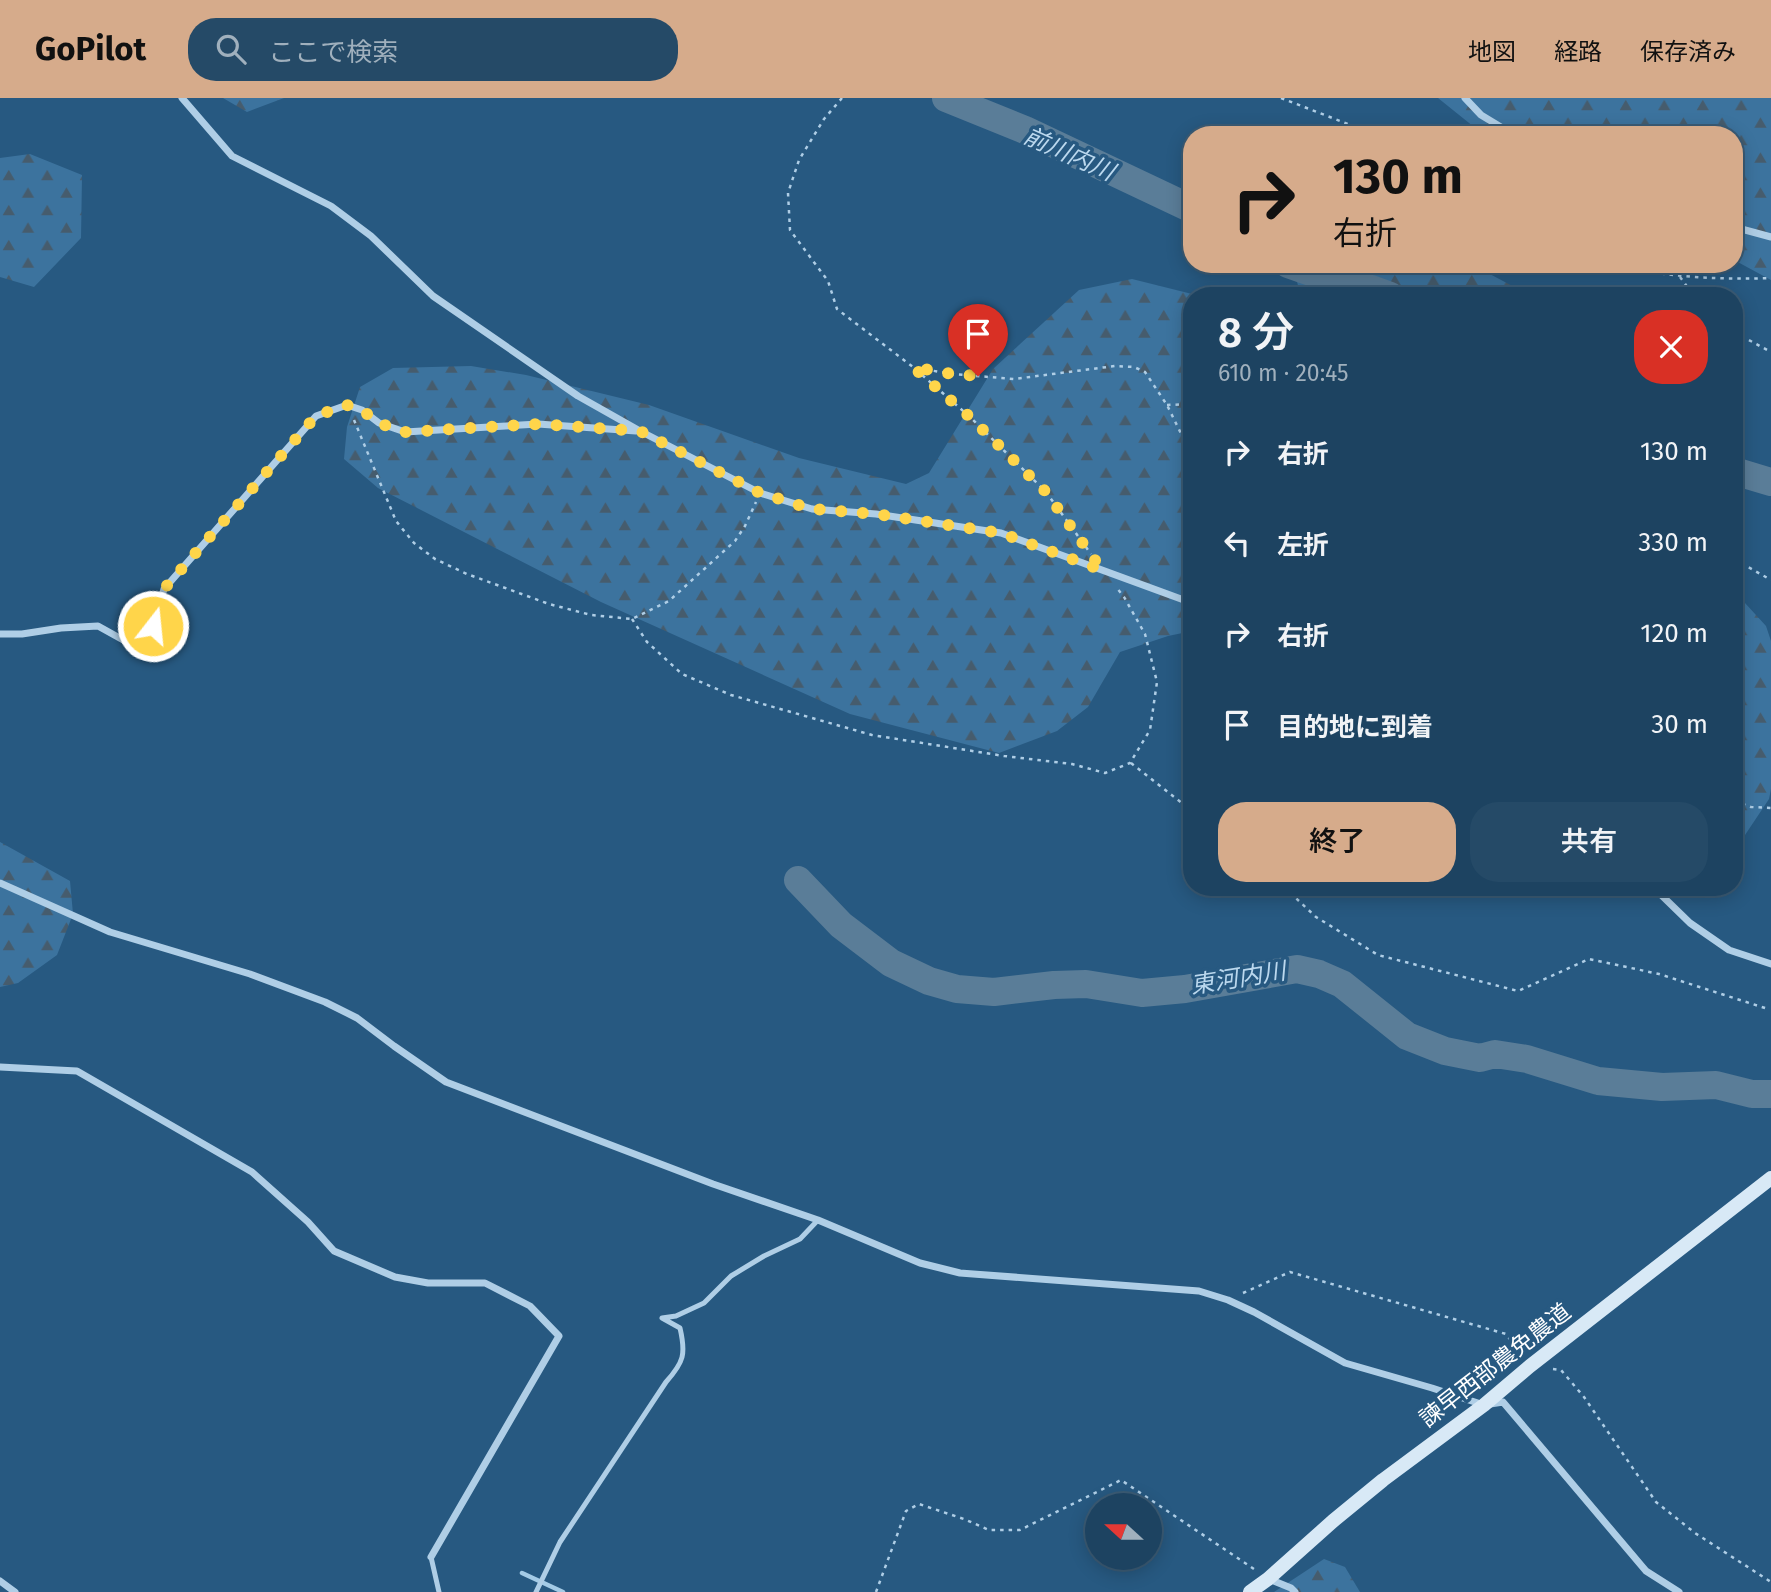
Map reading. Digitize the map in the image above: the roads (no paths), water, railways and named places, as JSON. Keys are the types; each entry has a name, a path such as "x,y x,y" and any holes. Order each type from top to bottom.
{"street":[{"path":"182,98 232,156 331,206 370,236 433,296 578,396 760,493 812,509 876,514 1001,533 1183,600"},
{"path":"1465,98 1480,116 1498,126"},
{"path":"1743,229 1771,237"},
{"path":"0,635 98,625 125,641 146,641 164,589 316,416 347,405 362,410 379,423 405,432 538,424 640,431"},
{"path":"0,883 110,932 250,974 325,1002 357,1018 446,1082 700,1180 818,1220 920,1263 960,1273 1199,1291 1228,1300 1345,1363 1484,1405 1503,1402 1646,1571 1679,1592"},
{"path":"1662,896 1690,923 1729,950 1771,964"},
{"path":"0,1067 77,1071 252,1172 308,1222 334,1251 395,1277 428,1283 485,1283 530,1306 559,1336 431,1557"},
{"name":"諫早西部農免農道","path":"1250,1592 1383,1480 1484,1405 1771,1178"},
{"path":"1268,1579 1295,1592"},
{"path":"0,1581 15,1592"}],"lane":[{"path":"536,1592 560,1542 666,1382 679,1368 684,1347 680,1328 662,1318 676,1316 704,1303 731,1276 800,1239 818,1220"},
{"path":"431,1557 439,1592"}],"waterway":[{"name":"前川内川","path":"946,98 1025,130 1183,205"},
{"name":"前川内川","path":"1314,273 1361,287"},
{"name":"前川内川","path":"1743,474 1771,482"},
{"name":"東河内川","path":"798,880 841,925 891,963 929,981 957,989 994,992 1086,984 1142,993 1185,989 1297,969 1319,974 1342,984 1407,1036 1445,1051 1480,1058 1495,1054 1527,1059 1598,1081 1662,1087 1716,1085 1752,1094 1771,1094"},
{"path":"522,1573 563,1592"}]}
